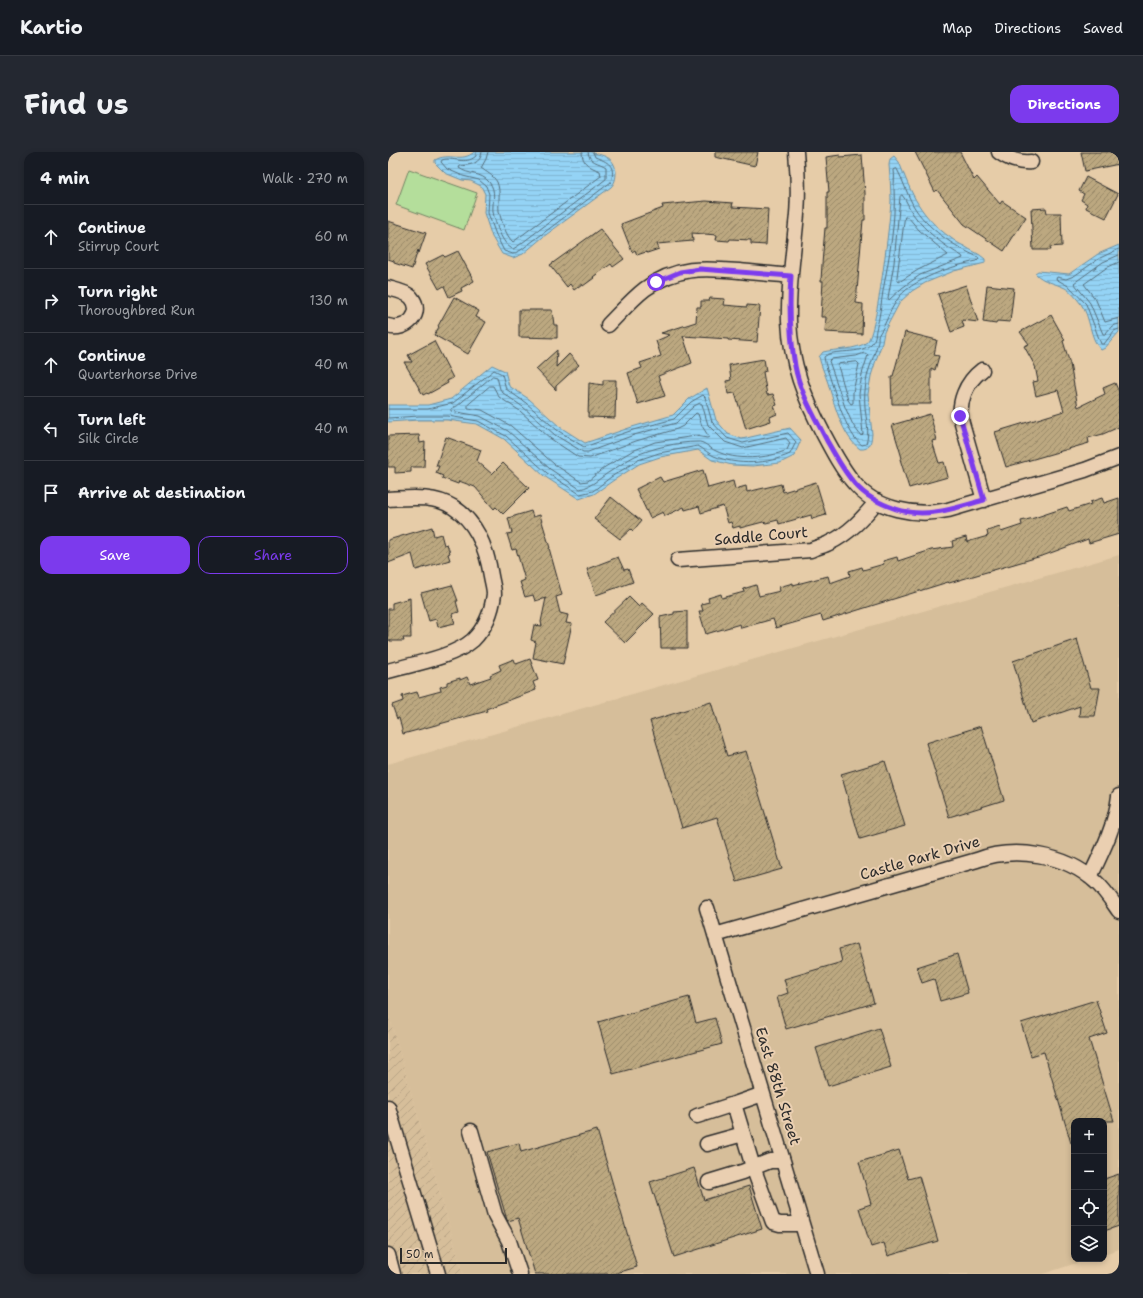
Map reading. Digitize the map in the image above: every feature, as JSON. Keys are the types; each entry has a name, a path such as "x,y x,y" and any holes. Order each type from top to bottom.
{"street":[{"path":"796,152 797,210 789,320 793,353 799,379 808,404 842,467 855,485 868,496 896,509 923,513 937,512 984,500 1085,470 1119,457"},
{"path":"999,152 1012,160 1031,162"},
{"path":"608,325 645,289 662,279 680,272 713,269 791,276"},
{"path":"388,288 406,294 412,298 416,310 414,317 405,326 388,326"},
{"path":"982,370 972,379 967,387 962,399 960,412 984,500"},
{"path":"388,499 424,498 436,500 453,507 463,514 474,527 481,540 491,572 494,593 492,607 485,623 473,639 450,653 388,671"},
{"name":"Saddle Court","path":"678,560 811,550 830,543 862,520 877,501"},
{"path":"1090,877 1106,844 1119,803"},
{"name":"Castle Park Drive","path":"715,935 996,855 1022,853 1049,858 1080,870 1106,892 1119,911"},
{"name":"East 88th Street","path":"707,908 817,1274"},
{"path":"697,1116 763,1094"},
{"path":"734,1104 753,1167 773,1222 780,1224 802,1224"},
{"path":"388,1107 438,1274"},
{"path":"471,1131 495,1215 509,1241 520,1274"},
{"path":"707,1144 743,1134"},
{"path":"709,1182 742,1172 770,1161 783,1162"},
{"path":"388,1255 394,1274"}],"shaded area":[{"path":"1119,555 1119,1249 1107,1253 1107,1118 1071,1118 1071,1262 1080,1262 1043,1274 463,1274 388,1012 388,764"},
{"path":"388,1012 463,1274 388,1274"}],"green space":[{"path":"409,169 477,193 464,230 396,205"}],"water":[{"path":"474,152 590,152 604,156 611,160 616,172 611,187 543,237 523,254 513,258 502,254 492,237 484,213 485,194 481,186 471,181 462,180 445,173 435,163 435,160 440,158 465,157"},
{"path":"894,156 899,162 908,185 924,213 940,230 983,257 985,259 985,263 954,271 925,283 912,291 900,302 884,332 871,376 868,394 872,437 868,447 860,449 848,436 844,428 819,357 823,352 863,345 867,342 871,334 879,299 886,252 891,201 889,165 890,159"},
{"path":"1119,245 1119,332 1105,348 1101,350 1094,340 1084,309 1072,293 1061,286 1045,280 1035,273 1038,271 1069,274 1098,254"},
{"path":"492,365 505,371 509,386 529,399 560,427 585,443 673,415 689,399 707,388 716,420 728,434 742,439 790,428 801,440 794,456 780,463 753,466 732,465 712,460 698,450 660,457 639,464 594,494 579,499 544,476 504,439 477,424 447,420 388,422 388,405 428,405 451,399"}],"building":[{"path":"715,152 758,152 755,166 715,157"},
{"path":"915,152 960,152 974,180 977,177 1000,204 1002,201 1026,217 1004,251 964,224 937,190 935,192"},
{"path":"1081,152 1119,152 1119,164 1085,171"},
{"path":"840,155 840,157 862,155 865,193 865,220 863,220 856,303 863,304 862,334 825,332 826,317 821,317 823,281 821,281 822,264 825,228 827,228 827,192 829,192 826,157"},
{"path":"1086,177 1118,194 1106,218 1086,208 1087,204 1081,200 1084,194 1079,191"},
{"path":"706,201 733,203 732,207 768,209 766,245 751,244 751,240 716,240 717,235 692,233 693,241 657,244 659,249 637,255 635,250 632,252 621,224 663,208 662,205"},
{"path":"1046,208 1047,213 1061,213 1062,246 1050,247 1051,250 1033,250 1031,209"},
{"path":"388,221 426,233 419,253 418,250 412,269 394,263 394,261 388,259"},
{"path":"600,229 624,259 613,267 611,264 583,286 582,284 574,290 570,284 567,287 550,265"},
{"path":"458,251 474,281 461,288 462,291 449,297 444,286 439,289 425,264 443,255 445,257"},
{"path":"966,285 978,322 962,320 964,327 951,332 938,294"},
{"path":"987,285 1014,288 1010,322 997,321 996,324 983,322"},
{"path":"454,297 479,311 476,317 486,322 468,354 434,335"},
{"path":"710,298 725,299 724,305 747,307 747,305 760,306 757,342 683,336 692,363 658,376 665,396 638,404 628,373 642,368 640,363 661,356 656,341 670,335 661,333 696,322 697,307 701,307 701,301 709,301"},
{"path":"519,310 552,310 554,325 557,325 557,338 519,337"},
{"path":"1051,315 1065,340 1063,341 1070,364 1078,407 1105,394 1103,388 1115,383 1119,392 1119,427 1103,434 1088,438 1089,443 1006,467 995,432 1064,411 1058,390 1036,396 1033,382 1038,381 1035,366 1024,346 1029,344 1020,332"},
{"path":"905,332 937,340 934,355 939,356 935,370 931,368 931,404 892,404 891,376 893,376"},
{"path":"434,341 453,378 447,381 448,383 428,394 423,395 404,362 412,362 408,355"},
{"path":"557,350 556,367 569,354 579,365 556,386 556,390 536,369"},
{"path":"764,359 766,371 763,372 767,395 773,394 777,405 774,406 777,414 770,417 771,421 746,429 735,393 728,394 726,381 731,380 729,365"},
{"path":"603,380 616,380 615,418 588,417 589,383 603,385"},
{"path":"930,414 937,440 932,441 939,463 944,462 948,477 909,488 892,425"},
{"path":"419,435 420,443 425,442 424,467 411,467 411,472 395,473 395,467 388,467 388,436"},
{"path":"446,437 481,450 477,461 492,474 503,463 529,488 503,514 496,507 494,509 475,487 459,481 458,484 442,478 443,476 436,473 439,466 436,466"},
{"path":"703,470 708,488 733,481 735,489 746,486 747,492 781,484 783,492 816,482 826,515 812,519 811,515 779,524 778,520 766,523 763,522 740,528 740,526 733,528 731,522 728,523 723,506 701,513 699,506 685,510 684,507 665,516 663,512 650,518 636,489 660,477 663,482"},
{"path":"611,497 641,521 633,531 631,529 620,539 594,519"},
{"path":"1102,498 1104,503 1119,498 1119,534 1089,543 1088,539 1045,555 949,583 948,582 823,621 821,615 776,628 773,619 741,628 740,624 706,634 699,611 703,611 701,604 709,602 708,598 721,594 722,598 744,592 743,589 756,585 759,596 780,591 779,587 828,576 830,583 850,576 849,571 862,567 863,570 884,564 883,561 897,557 898,561 931,550 953,547 952,541 966,537 967,542 988,536 987,531 1000,527 1001,532 1022,525 1021,521 1067,507 1069,511 1091,504 1090,502"},
{"path":"531,511 533,517 540,515 550,548 562,595 556,597 560,613 568,615 566,623 572,624 563,664 533,658 536,642 531,640 534,625 542,626 541,622 546,598 535,601 533,595 525,597 520,582 525,580 516,549 512,550 507,534 512,533 508,518"},
{"path":"432,527 434,536 441,534 444,545 447,544 450,553 448,554 450,560 416,570 412,554 388,563 388,540"},
{"path":"618,557 624,570 628,569 633,582 596,595 587,569"},
{"path":"452,585 458,601 456,601 459,612 452,614 455,623 438,627 436,619 429,621 421,593"},
{"path":"629,597 639,607 642,603 654,614 625,643 603,622"},
{"path":"410,598 411,638 403,638 404,641 390,641 388,640 388,609 392,609 392,603"},
{"path":"687,611 687,648 661,648 660,617 674,614 674,612"},
{"path":"1077,639 1091,688 1100,688 1095,716 1079,716 1080,706 1031,723 1013,661"},
{"path":"514,659 516,664 530,659 538,680 533,682 536,690 486,709 487,711 403,734 399,718 397,719 392,705 403,701 402,696 417,692 419,697 441,691 440,687 447,685 447,682 460,678 460,680 467,677 470,684 491,677 490,675 501,670 499,665"},
{"path":"711,702 727,756 746,751 782,869 737,882 717,817 682,828 650,721"},
{"path":"981,726 1004,800 949,817 926,743"},
{"path":"885,761 905,826 860,839 841,774"},
{"path":"857,944 874,1003 786,1029 777,997 788,993 784,979 842,962 839,949"},
{"path":"957,954 968,993 940,1001 934,979 922,983 917,967"},
{"path":"689,997 696,1023 715,1018 722,1044 613,1074 598,1022"},
{"path":"1096,1000 1107,1033 1089,1039 1114,1121 1107,1121 1107,1118 1071,1118 1071,1143 1044,1052 1031,1056 1021,1023"},
{"path":"879,1028 891,1067 828,1086 816,1048"},
{"path":"597,1130 637,1267 613,1274 535,1274 518,1218 507,1220 487,1152 519,1143 521,1152"},
{"path":"899,1150 908,1179 919,1176 938,1241 888,1256 884,1243 871,1247 859,1208 871,1204 859,1162"},
{"path":"694,1168 704,1200 749,1186 762,1229 674,1257 650,1182"},
{"path":"1119,1174 1119,1226 1107,1230 1107,1190 1107,1178"}],"route":[{"path":"656,282 667,276 693,269 713,269 791,276 789,320 793,353 795,366 810,410 842,467 855,485 868,496 884,504 903,511 923,513 946,511 984,500 960,416"}]}
